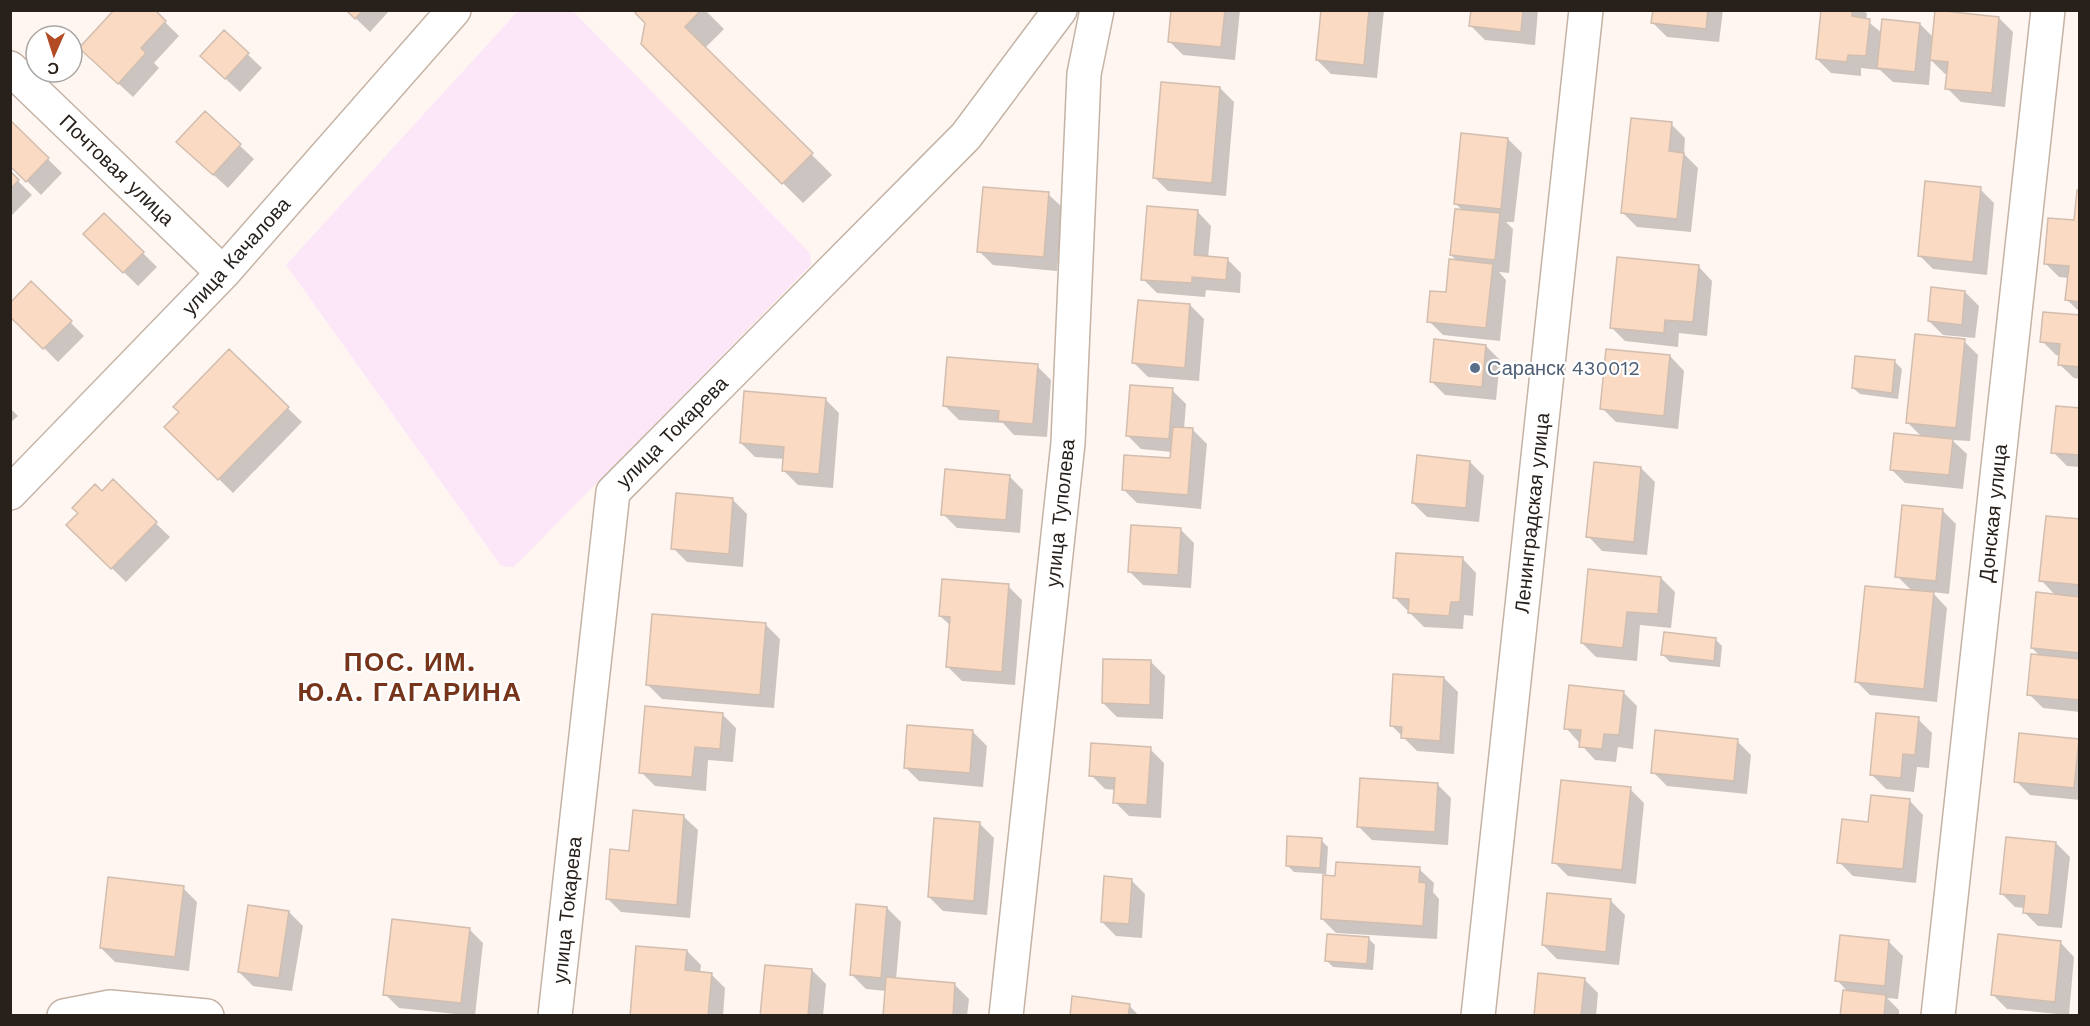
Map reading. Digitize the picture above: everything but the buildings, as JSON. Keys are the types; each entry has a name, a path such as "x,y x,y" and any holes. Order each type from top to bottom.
{"street":[{"name":"улица Качалова","path":"10,493 223,273 454,10"},
{"name":"улица Токарева","path":"555,1016 613,492 966,136 1060,10"},
{"name":"улица Туполева","path":"1006,1016 1068,443 1084,74 1097,10"},
{"name":"Ленинградская улица","path":"1478,1016 1586,10"},
{"name":"Донская улица","path":"1938,1016 2048,10"},
{"name":"Почтовая улица","path":"10,68 223,273"},
{"path":"64,1016 110,1011 207,1016"}],"shaded area":[{"path":"519,10 573,11 810,253 811,265 514,567 501,566 286,265"}],"place":[{"name":"Саранск 430012","path":"1475,368"}],"district":[{"name":"ПОС. ИМ. Ю.А. ГАГАРИНА","path":"410,677"}]}
